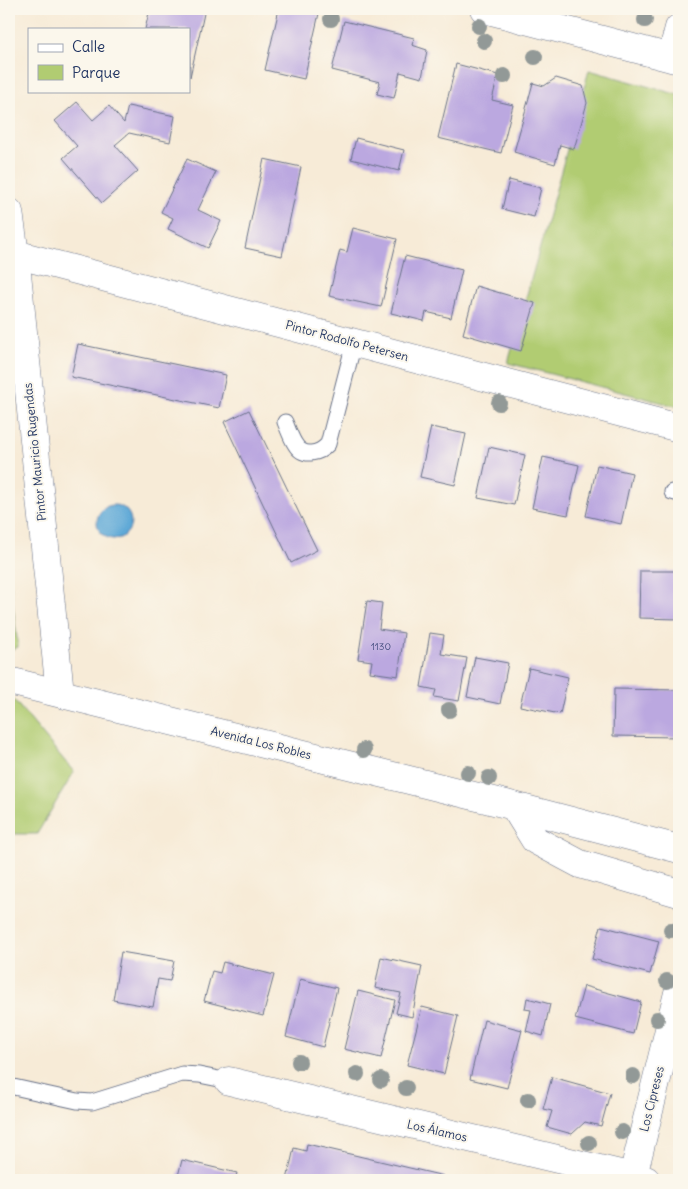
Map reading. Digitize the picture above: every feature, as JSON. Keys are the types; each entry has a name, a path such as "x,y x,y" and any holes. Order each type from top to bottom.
{"street":[{"path":"484,9 675,59 679,28"},
{"name":"Pintor Mauricio Rugendas","path":"9,212 15,254 60,693"},
{"name":"Pintor Rodolfo Petersen","path":"15,254 679,428"},
{"name":"Avenida Los Robles","path":"9,681 514,806 679,849"},
{"path":"514,806 535,840 580,864 679,893"},
{"name":"Los Cipreses","path":"637,1179 679,989"},
{"name":"Los Álamos","path":"230,1081 594,1174 637,1179"}],"lane":[{"path":"285,422 299,450 313,454 319,452 328,444 354,343"},
{"path":"9,1086 78,1102 92,1102 182,1074 230,1081"}],"green space":[{"path":"589,70 679,95 679,225 673,248 679,250 679,407 508,363"},
{"path":"9,571 18,647 9,651"},
{"path":"9,694 74,772 37,834 9,834"}],"water":[{"path":"114,505 121,506 126,510 130,515 130,529 126,534 121,538 114,539 107,538 102,534 98,529 97,522 98,515 102,510 107,506"}],"building":[{"path":"150,9 205,9 190,77 190,28 145,28"},
{"path":"279,9 320,9 304,79 265,70"},
{"path":"344,21 414,38 412,45 427,50 422,78 400,72 394,98 377,94 380,82 332,70"},
{"path":"456,64 498,75 492,100 513,105 501,153 438,138"},
{"path":"556,78 583,86 587,103 574,149 560,145 555,164 514,152 533,83 544,86"},
{"path":"77,102 93,120 109,106 124,123 128,106 175,116 170,142 129,133 115,145 138,171 102,203 63,158 77,146 55,121"},
{"path":"356,138 404,150 399,171 351,159"},
{"path":"187,159 216,172 198,210 221,221 208,248 168,229 173,218 161,212"},
{"path":"264,159 301,167 282,256 245,248"},
{"path":"509,180 541,188 534,217 502,209"},
{"path":"353,228 397,239 381,307 329,296 340,250 347,252"},
{"path":"405,256 462,270 451,318 426,312 424,321 391,313"},
{"path":"476,286 535,303 521,351 463,334"},
{"path":"78,344 226,375 219,408 71,377"},
{"path":"249,410 317,550 291,563 224,422"},
{"path":"431,427 466,434 455,485 420,477"},
{"path":"489,447 525,455 514,505 478,498"},
{"path":"543,457 579,465 568,515 532,508"},
{"path":"597,465 632,473 621,524 586,516"},
{"path":"640,571 679,571 679,619 639,618"},
{"path":"367,601 382,603 379,629 404,633 398,676 370,672 372,661 358,659"},
{"path":"430,633 444,635 441,654 467,658 459,701 434,697 436,690 421,687"},
{"path":"475,657 508,663 500,704 467,697"},
{"path":"529,668 568,677 560,714 520,706"},
{"path":"614,689 679,690 679,737 613,736"},
{"path":"601,926 659,941 650,974 592,959"},
{"path":"121,952 174,961 170,981 158,979 153,1007 113,1000"},
{"path":"381,957 422,966 412,1017 396,1013 401,993 375,988"},
{"path":"223,962 274,975 263,1016 204,1001 212,971 220,973"},
{"path":"300,979 337,988 323,1047 286,1037"},
{"path":"584,986 641,1002 633,1034 575,1019"},
{"path":"358,991 395,1000 381,1058 344,1049"},
{"path":"527,998 550,1004 543,1036 526,1031 531,1010 525,1009"},
{"path":"422,1007 458,1016 444,1074 407,1065"},
{"path":"484,1020 522,1030 507,1088 470,1079"},
{"path":"552,1077 610,1093 601,1126 585,1122 572,1134 547,1127 552,1111 543,1109"},
{"path":"307,1144 444,1176 443,1180 287,1180 294,1148 306,1151"},
{"path":"182,1160 237,1173 235,1180 177,1180"}]}
